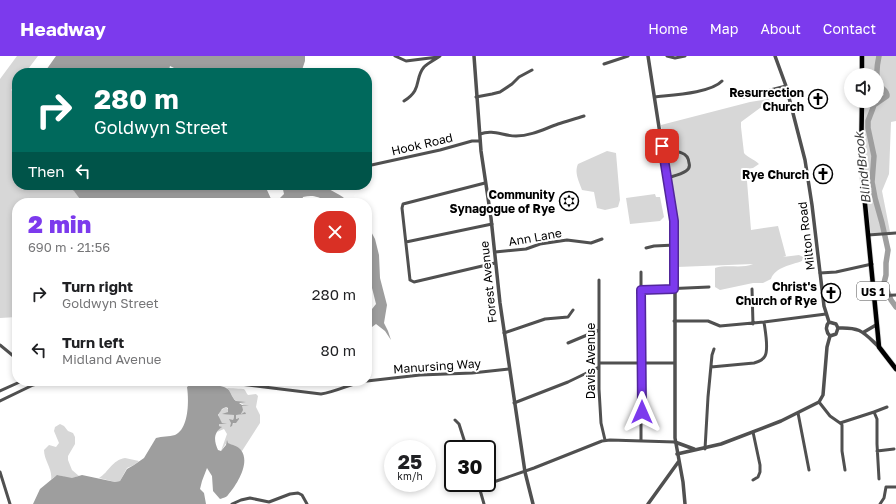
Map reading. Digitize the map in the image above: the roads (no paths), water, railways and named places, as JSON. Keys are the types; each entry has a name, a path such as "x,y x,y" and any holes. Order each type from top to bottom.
{"main road":[{"path":"862,56 862,68"},
{"name":"US 1","path":"862,108 861,157 872,264 876,325 879,347 896,369"}],"street":[{"path":"395,56 406,61 439,57"},
{"name":"Forest Avenue","path":"474,56 480,141 492,224 504,333 525,472 533,504"},
{"path":"604,64 628,56"},
{"path":"648,56 674,221 675,442 684,482 685,504"},
{"path":"667,56 675,58 685,56"},
{"name":"Milton Road","path":"775,56 786,86 801,142 807,173 826,314 829,322"},
{"path":"404,101 416,91 421,72 425,66 439,57"},
{"path":"476,97 500,92 519,77 532,70"},
{"path":"655,97 717,86 722,80"},
{"path":"743,98 786,86"},
{"path":"480,134 488,132 513,136 529,134 584,116"},
{"name":"Hook Road","path":"372,165 440,150 472,141 480,141"},
{"path":"663,152 682,152 687,155 689,162 689,168 685,171 667,178"},
{"path":"485,183 403,204 402,208 410,280 412,281 496,263"},
{"path":"406,242 492,224"},
{"path":"868,236 896,233"},
{"name":"Ann Lane","path":"494,252 526,249 540,244 567,240 591,243 602,239"},
{"path":"646,248 675,245"},
{"path":"820,273 836,272 872,264"},
{"path":"641,272 641,440"},
{"name":"Davis Avenue","path":"599,280 599,402 601,423 605,440"},
{"path":"641,290 708,287"},
{"path":"752,289 753,324"},
{"path":"874,296 895,295"},
{"path":"504,333 545,319 568,317 573,310"},
{"path":"674,322 708,321 720,326 753,324 826,314"},
{"path":"711,367 754,363 764,358 766,351 764,322"},
{"path":"830,336 827,333 826,328 829,322 836,324 838,328"},
{"path":"864,332 876,325"},
{"path":"838,328 855,328 864,332 879,347"},
{"path":"830,336 836,334 838,328"},
{"path":"568,343 599,330"},
{"path":"677,454 695,449 716,446 798,413 819,402 823,395 827,347 830,336"},
{"path":"0,345 12,355"},
{"path":"705,448 708,397 714,349"},
{"path":"599,362 674,363"},
{"path":"514,403 568,382 599,367"},
{"name":"Manursing Way","path":"372,380 420,375 472,373 509,369"},
{"path":"0,391 12,386"},
{"path":"0,401 28,386"},
{"name":"Manursing Way","path":"256,386 321,394 331,393 348,386"},
{"path":"819,402 830,416 840,423 842,428 844,470"},
{"path":"840,423 887,407"},
{"path":"874,412 877,419 879,479"},
{"path":"798,413 809,470"},
{"path":"456,420 464,440"},
{"path":"753,432 760,472 758,477 753,480"},
{"path":"496,480 525,472 605,440 675,442 695,449"},
{"path":"877,451 894,450"},
{"path":"648,504 679,461"},
{"path":"0,472 10,504"},
{"path":"880,504 884,498 886,487 896,487"},
{"path":"480,492 484,504"},
{"path":"232,504 250,498 269,502 290,494 298,493 302,495 307,504"}],"waterway":[{"name":"Blind Brook","path":"879,56 877,79 880,86 885,90 887,96 874,105 868,121 868,128 874,156 872,182 888,250 884,283 891,300 896,307"}],"place":[{"name":"Resurrection Church","path":"818,99"},
{"name":"Rye Church","path":"823,174"},
{"name":"Community Synagogue of Rye","path":"569,201"},
{"name":"Christ's Church of Rye","path":"831,293"}]}
